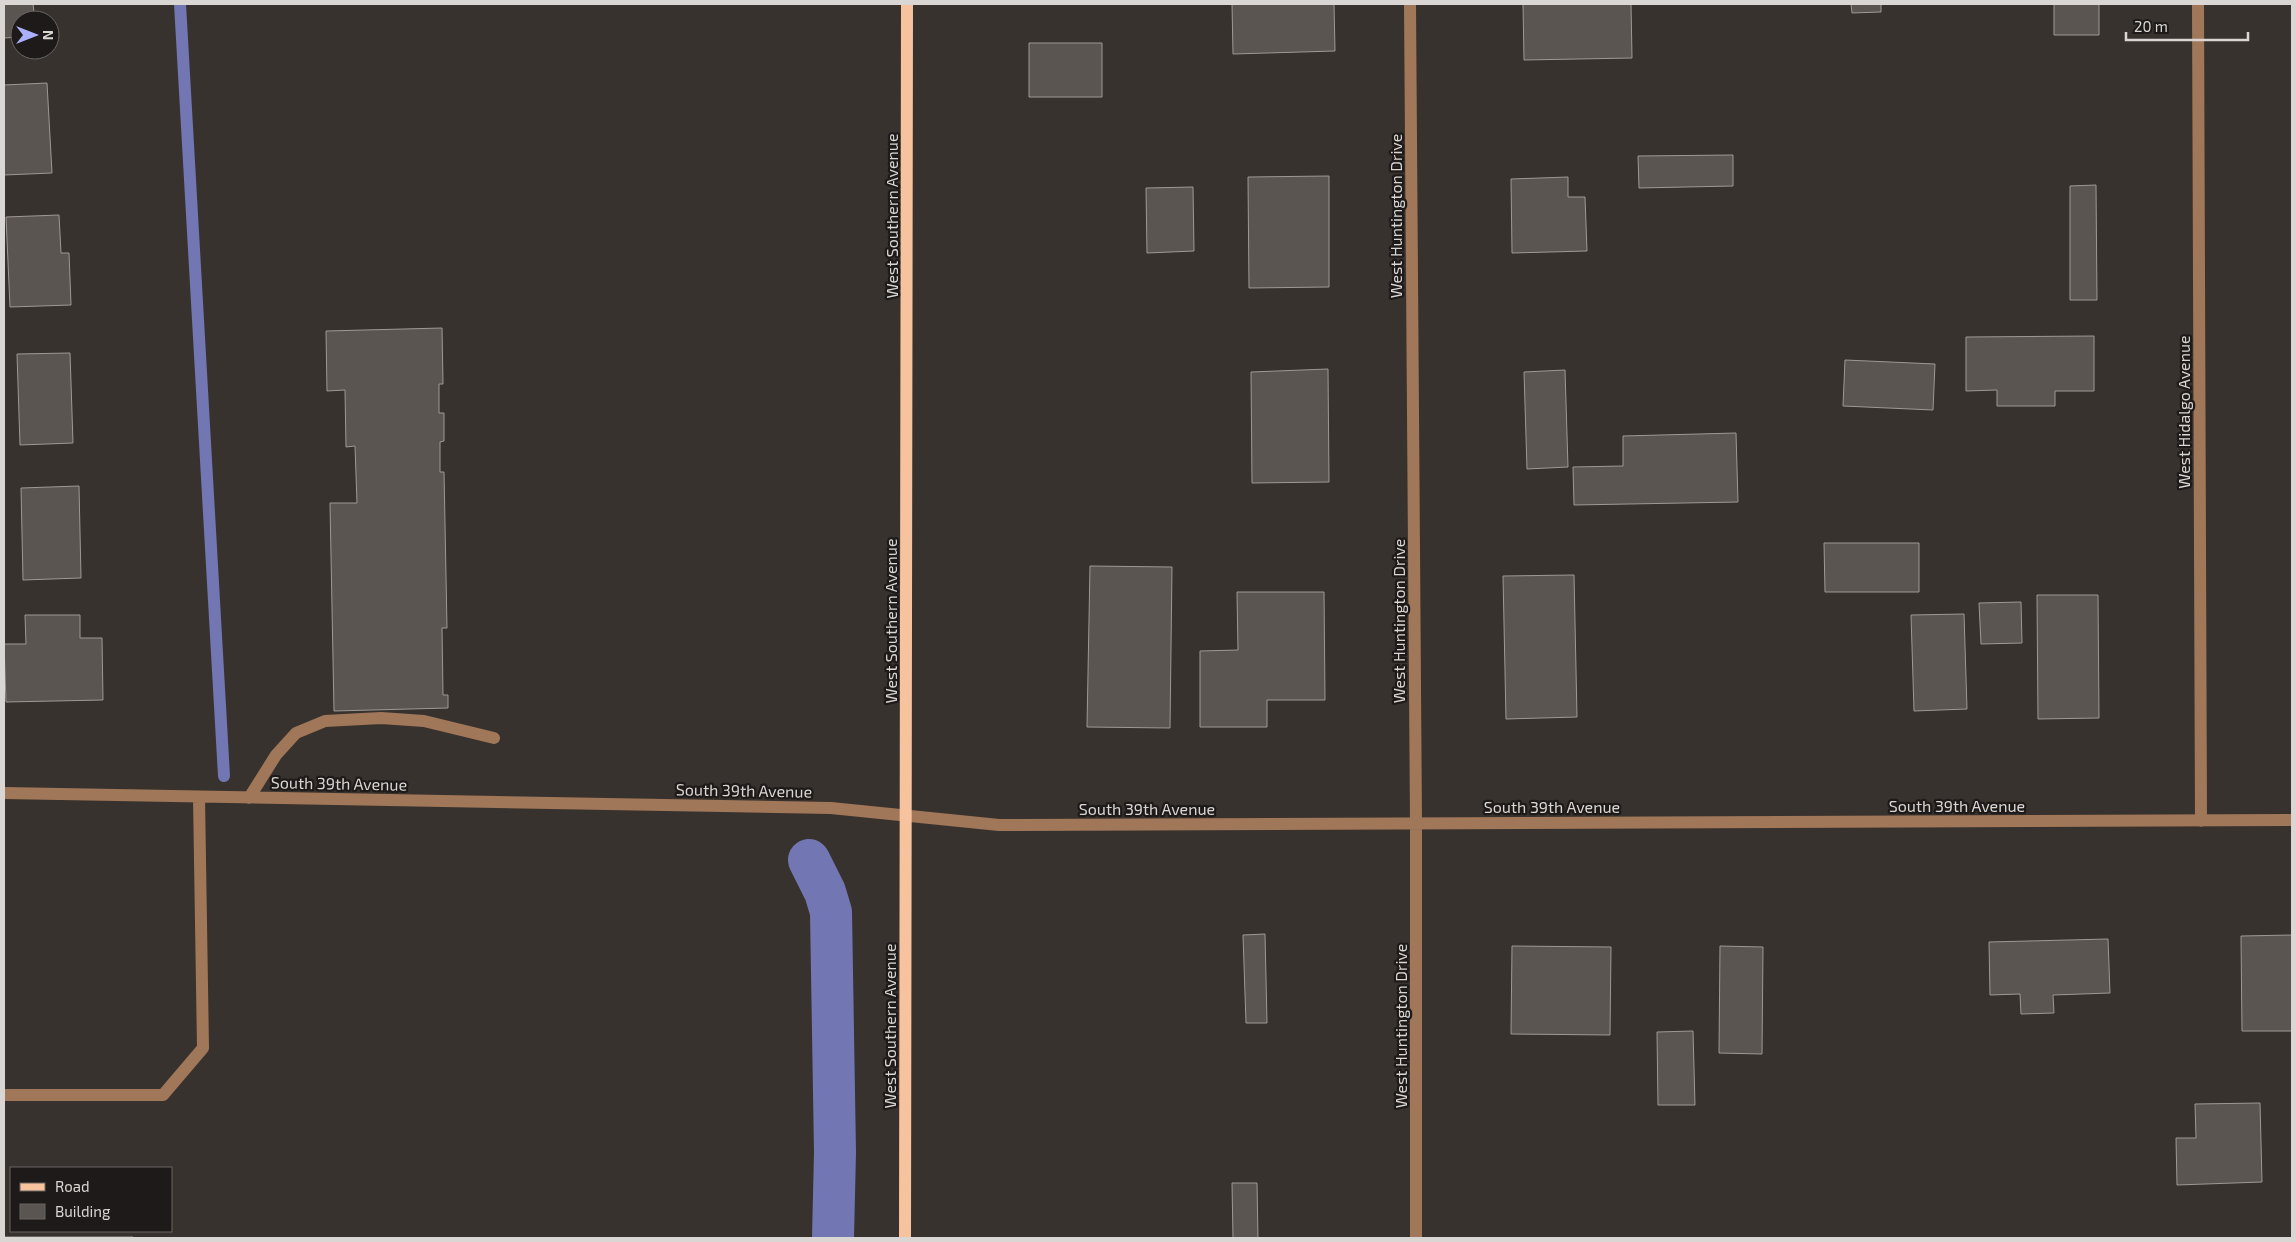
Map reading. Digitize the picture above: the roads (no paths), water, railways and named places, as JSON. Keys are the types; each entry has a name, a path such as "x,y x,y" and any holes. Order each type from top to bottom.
{"main road":[{"name":"West Southern Avenue","path":"906,1238 907,4"}],"street":[{"name":"West Huntington Drive","path":"1410,4 1416,823 1416,1238"},
{"name":"West Hidalgo Avenue","path":"2198,4 2201,820"},
{"path":"249,798 276,755 296,733 325,721 381,718 424,721 494,738"},
{"name":"South 39th Avenue","path":"4,793 831,808 998,825 2292,820"},
{"path":"4,1095 163,1095 202,1048 199,797"}],"waterway":[{"path":"180,4 224,776"},
{"path":"809,860 825,892 831,912 835,1152 833,1238"}]}
